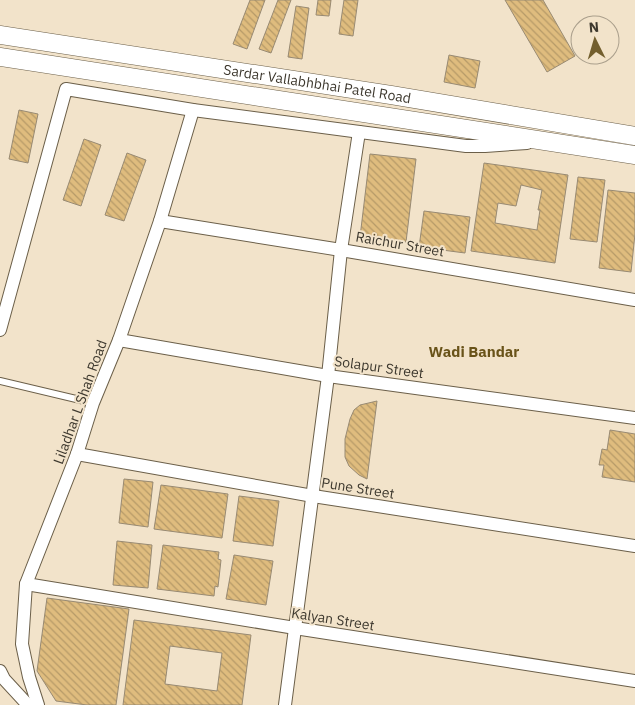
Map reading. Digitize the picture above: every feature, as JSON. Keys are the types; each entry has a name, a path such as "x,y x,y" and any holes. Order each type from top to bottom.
{"main road":[{"name":"Sardar Vallabhbhai Patel Road","path":"0,35 400,97 635,136"},
{"name":"Sardar Vallabhbhai Patel Road","path":"0,57 635,155"},
{"path":"572,145 575,126"}],"street":[{"path":"0,330 66,89 193,110 466,146 493,146 545,141"},
{"name":"Liladhar L Shah Road","path":"38,705 29,677 22,644 26,584 77,454 93,403 119,340 160,222 193,110"},
{"path":"285,705 328,376 341,250 359,132"},
{"name":"Raichur Street","path":"160,222 341,250 635,300"},
{"name":"Solapur Street","path":"119,340 328,376 635,418"},
{"name":"Pune Street","path":"77,454 313,496 635,546"},
{"name":"Kalyan Street","path":"26,584 635,681"},
{"path":"1,676 28,705"}],"lane":[{"path":"0,381 93,403"}],"building":[{"path":"250,0 265,0 247,49 233,44"},
{"path":"278,0 291,0 271,53 259,49"},
{"path":"318,0 331,0 329,16 316,15"},
{"path":"344,0 358,0 353,36 339,34"},
{"path":"505,0 543,0 570,47 570,59 547,72"},
{"path":"296,6 309,8 302,59 288,57"},
{"path":"449,55 480,61 475,88 444,82"},
{"path":"19,110 38,114 28,163 9,159"},
{"path":"84,139 101,145 81,206 63,200"},
{"path":"127,153 146,160 124,221 105,215"},
{"path":"370,154 416,159 406,242 360,237"},
{"path":"484,163 568,175 555,263 471,251","holes":["521,185 542,190 537,230 495,223 498,203 516,206"]},
{"path":"578,177 605,180 597,242 570,239"},
{"path":"608,190 635,193 635,234 631,272 599,268"},
{"path":"424,211 470,217 465,253 419,247"},
{"path":"377,401 367,479 349,466 345,457 345,439 354,410 360,405"},
{"path":"610,430 635,434 635,482 602,477 604,465 599,465 602,449 607,450"},
{"path":"124,479 153,482 148,527 119,523"},
{"path":"161,485 228,494 222,538 154,529"},
{"path":"239,496 279,501 273,546 233,541"},
{"path":"117,541 152,545 148,588 113,585"},
{"path":"163,545 219,552 218,559 221,560 218,587 215,586 214,596 157,589"},
{"path":"234,555 273,561 266,605 226,599"},
{"path":"47,598 129,609 116,705 87,705 56,701 37,671"},
{"path":"134,620 251,635 242,705 123,705","holes":["170,646 222,653 217,691 165,684"]}],"district":[{"name":"Wadi Bandar","path":"474,352"}]}
